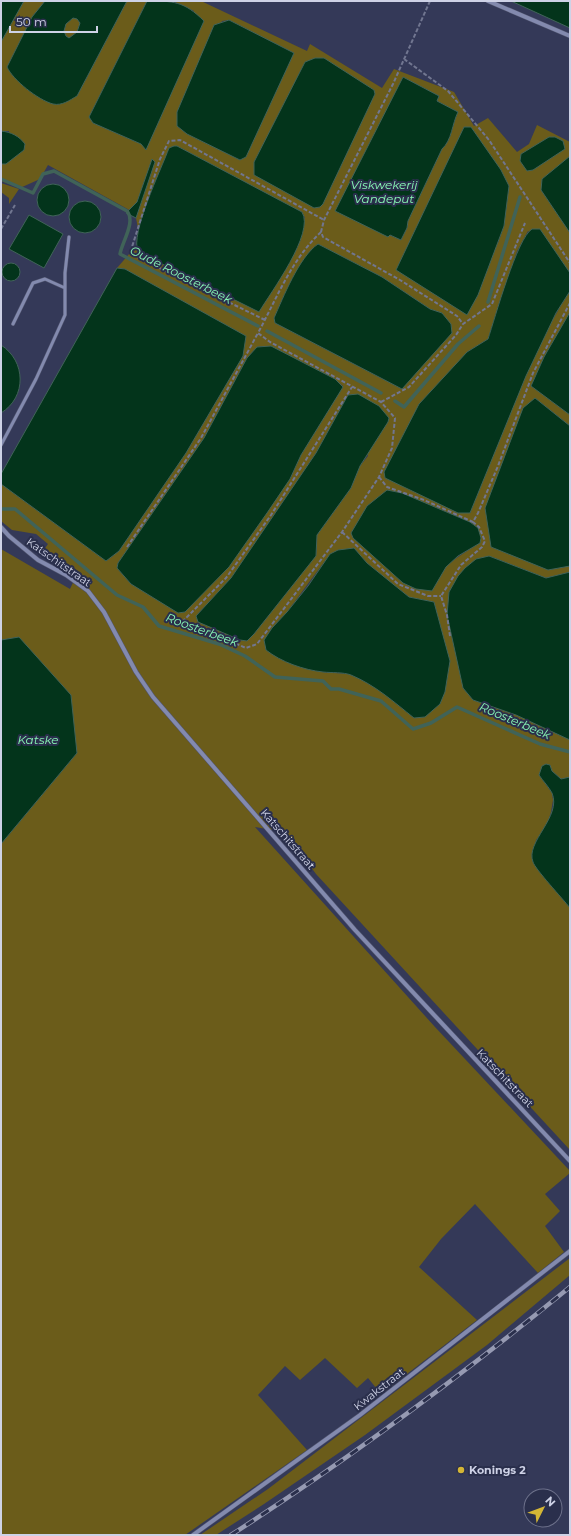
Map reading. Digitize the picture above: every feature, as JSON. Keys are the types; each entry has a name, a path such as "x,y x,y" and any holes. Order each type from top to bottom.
{"street":[{"path":"488,1 570,36"},
{"name":"Katschitstraat","path":"1,527 9,536 38,560 66,575 88,591 104,612 136,672 153,697 355,930 570,1161"},
{"name":"Kwakstraat","path":"193,1535 360,1415 570,1251"}],"lane":[{"path":"1,444 36,379 65,315 65,288 69,237"},
{"path":"13,324 33,283 45,279 65,288"}],"path":[{"path":"127,547 201,438 265,320 285,279 308,244 321,232 324,220 404,59 430,1"},
{"path":"404,59 448,91 489,140 570,263"},
{"path":"265,320 137,257 131,250 160,159 169,140 180,140 324,220"},
{"path":"1,230 15,205"},
{"path":"381,402 409,387 456,335 463,324 492,304 525,223"},
{"path":"321,232 323,237 400,280 457,316 463,324"},
{"path":"473,522 498,466 533,373 570,304"},
{"path":"258,333 270,342 381,402 395,418 392,448 379,477 342,532 257,644 246,648 184,621 226,578 271,515 352,387"},
{"path":"379,477 387,487 424,500 473,522 480,527 485,541 482,547 461,565 441,596 447,616 450,636"},
{"path":"342,532 398,584 428,596 441,596"}],"shaded area":[{"path":"24,1 45,1 32,17 77,96 127,1 147,1 89,117 93,123 141,144 194,11 173,1 201,1 307,51 310,44 382,88 394,69 454,92 474,126 488,118 517,152 529,144 537,125 570,142 570,156 561,164 541,190 570,233 570,273 528,231 517,251 488,339 467,352 470,513 503,428 527,372 554,317 570,291 570,312 544,357 531,386 570,415 570,426 535,398 548,570 570,566 570,572 546,578 489,556 463,688 473,700 516,715 570,740 570,777 561,779 552,771 550,765 539,775 552,793 553,800 546,828 536,840 533,862 570,908 570,1150 316,874 285,832 255,827 435,1027 570,1171 570,1173 545,1194 560,1211 545,1226 564,1252 538,1273 475,1204 441,1239 419,1267 477,1320 381,1394 368,1378 357,1388 325,1358 300,1380 285,1366 258,1395 307,1450 185,1535 1,1535 1,844 77,753 19,637 1,640 1,549 70,589 77,574 41,554 48,544 36,534 12,530 1,521 1,484 106,561 119,551 186,453 243,356 125,269 117,268 136,246 138,252 305,218 302,212 177,146 169,149 138,228 136,218 153,159 137,202 131,211 48,165 40,179 20,188 1,181 1,164 6,164 9,131 1,131 1,42","holes":["229,20 294,53 240,160 187,134 177,126 177,112 222,21","403,77 439,96 437,101 458,112 450,137 442,149 408,221 407,228 401,240 389,235","464,128 509,186 504,226 498,243 462,134","318,244 382,277 430,309 442,313 402,389 275,323","271,346 335,379 343,386 301,455 290,479 154,598 131,584 117,568 118,563 204,438 247,358 257,347","348,395 368,456 360,466 351,488 317,535 316,556 196,616 231,578 316,453","402,493 470,522 478,528 480,543 455,559 416,589 403,583 353,538","354,548 367,563 409,597 434,602 439,622 414,718 376,687 349,674 321,672 272,628 287,612 330,554"]},
{"path":"73,18 78,19 80,23 77,32 69,38 66,37 64,31 66,24"},
{"path":"1,183 19,189 9,204 9,198 1,192"},
{"path":"570,1258 570,1275 487,1345 365,1435 264,1504 216,1535 200,1535 268,1489"}],"water":[{"path":"1,1 24,1 1,42"},
{"path":"45,1 127,1 77,96 60,104 47,102 33,94 15,78 7,67 32,17","holes":["73,18 77,19 80,23 77,32 69,38 66,36 64,31 66,24"]},
{"path":"147,1 164,1 184,6 197,14 204,21 146,150 141,144 93,123 89,117"},
{"path":"511,1 570,1 570,28"},
{"path":"229,20 294,53 246,157 240,160 187,134 177,126 177,112 214,25"},
{"path":"315,58 324,58 374,90 375,94 323,204 320,207 314,208 254,175 254,162 305,62"},
{"name":"Viskwekerij Vandeput","path":"403,77 439,96 437,101 458,112 450,137 442,149 408,221 407,228 401,240 390,235 388,237 335,211"},
{"path":"464,127 471,127 501,170 509,186 504,226 478,295 467,315 396,270"},
{"path":"1,131 14,135 25,144 24,150 6,164 1,164"},
{"path":"549,137 555,137 563,141 565,149 533,170 527,171 520,161 521,154"},
{"path":"177,146 302,212 304,222 297,248 259,312 138,252 138,231 142,217 169,148"},
{"path":"570,156 570,233 541,190 542,179"},
{"path":"152,159 155,162 136,218 126,213 137,202"},
{"path":"53,184 59,185 66,191 69,200 68,206 62,213 53,216 47,215 40,209 37,200 38,194 44,187"},
{"path":"85,201 91,202 98,208 101,217 100,223 94,230 85,233 79,232 72,226 69,217 70,211 76,204"},
{"path":"29,215 63,234 44,268 9,249"},
{"path":"532,229 540,229 570,273 570,291 556,313 526,376 470,513 458,513 385,478 384,472 419,404 467,352 488,339 513,262 526,235"},
{"path":"318,244 382,277 430,309 442,313 451,324 452,333 402,389 275,323 274,318 292,278 304,258"},
{"path":"11,263 17,266 20,272 17,278 11,281 5,278 2,272 5,266"},
{"path":"117,268 125,269 246,336 243,356 186,453 119,551 106,561 1,484 1,474"},
{"path":"570,312 570,415 531,386 544,357"},
{"path":"1,345 15,360 19,369 20,379 19,389 15,398 1,413"},
{"path":"271,346 335,379 343,387 301,455 290,479 229,567 185,612 178,613 131,584 117,568 118,563 204,438 247,358 257,347"},
{"path":"358,394 379,406 389,418 388,422 360,466 351,488 317,535 316,556 247,641 240,640 198,622 196,616 231,578 316,453 348,395"},
{"path":"535,398 570,426 570,566 548,570 491,547 485,508 523,408"},
{"path":"387,490 402,493 470,522 478,528 481,538 480,543 458,556 446,567 432,591 416,589 403,583 353,538 351,533 367,506"},
{"path":"354,548 367,563 409,597 434,602 450,661 445,692 440,704 425,717 414,718 376,689 351,675 316,671 301,667 286,662 266,650 264,640 272,628 308,586 330,554 338,550"},
{"path":"489,556 546,578 570,572 570,740 516,715 473,700 463,688 447,615 449,592 458,576 465,568 476,559"},
{"name":"Katske","path":"19,637 71,695 77,753 1,844 1,640"},
{"path":"546,764 550,765 552,771 561,779 570,777 570,908 533,862 532,854 534,846 548,820 554,802 552,793 539,775 542,766"}],"waterway":[{"name":"Oude Roosterbeek","path":"1,179 33,193 43,174 54,171 127,211 130,221 128,232 120,254 258,326"},
{"name":"Oude Roosterbeek","path":"488,302 520,197"},
{"name":"Oude Roosterbeek","path":"395,401 404,407 458,344 479,326"},
{"name":"Oude Roosterbeek","path":"267,331 381,393"},
{"name":"Roosterbeek","path":"1,509 15,509 117,595 143,607 159,626 219,644 245,656 275,677 323,681 331,689 339,689 381,701 413,729 431,723 457,707 540,744 570,752"}],"railway":[{"path":"231,1535 318,1477 404,1416 488,1353 570,1287"}],"place":[{"name":"Konings 2","path":"461,1470"}]}
